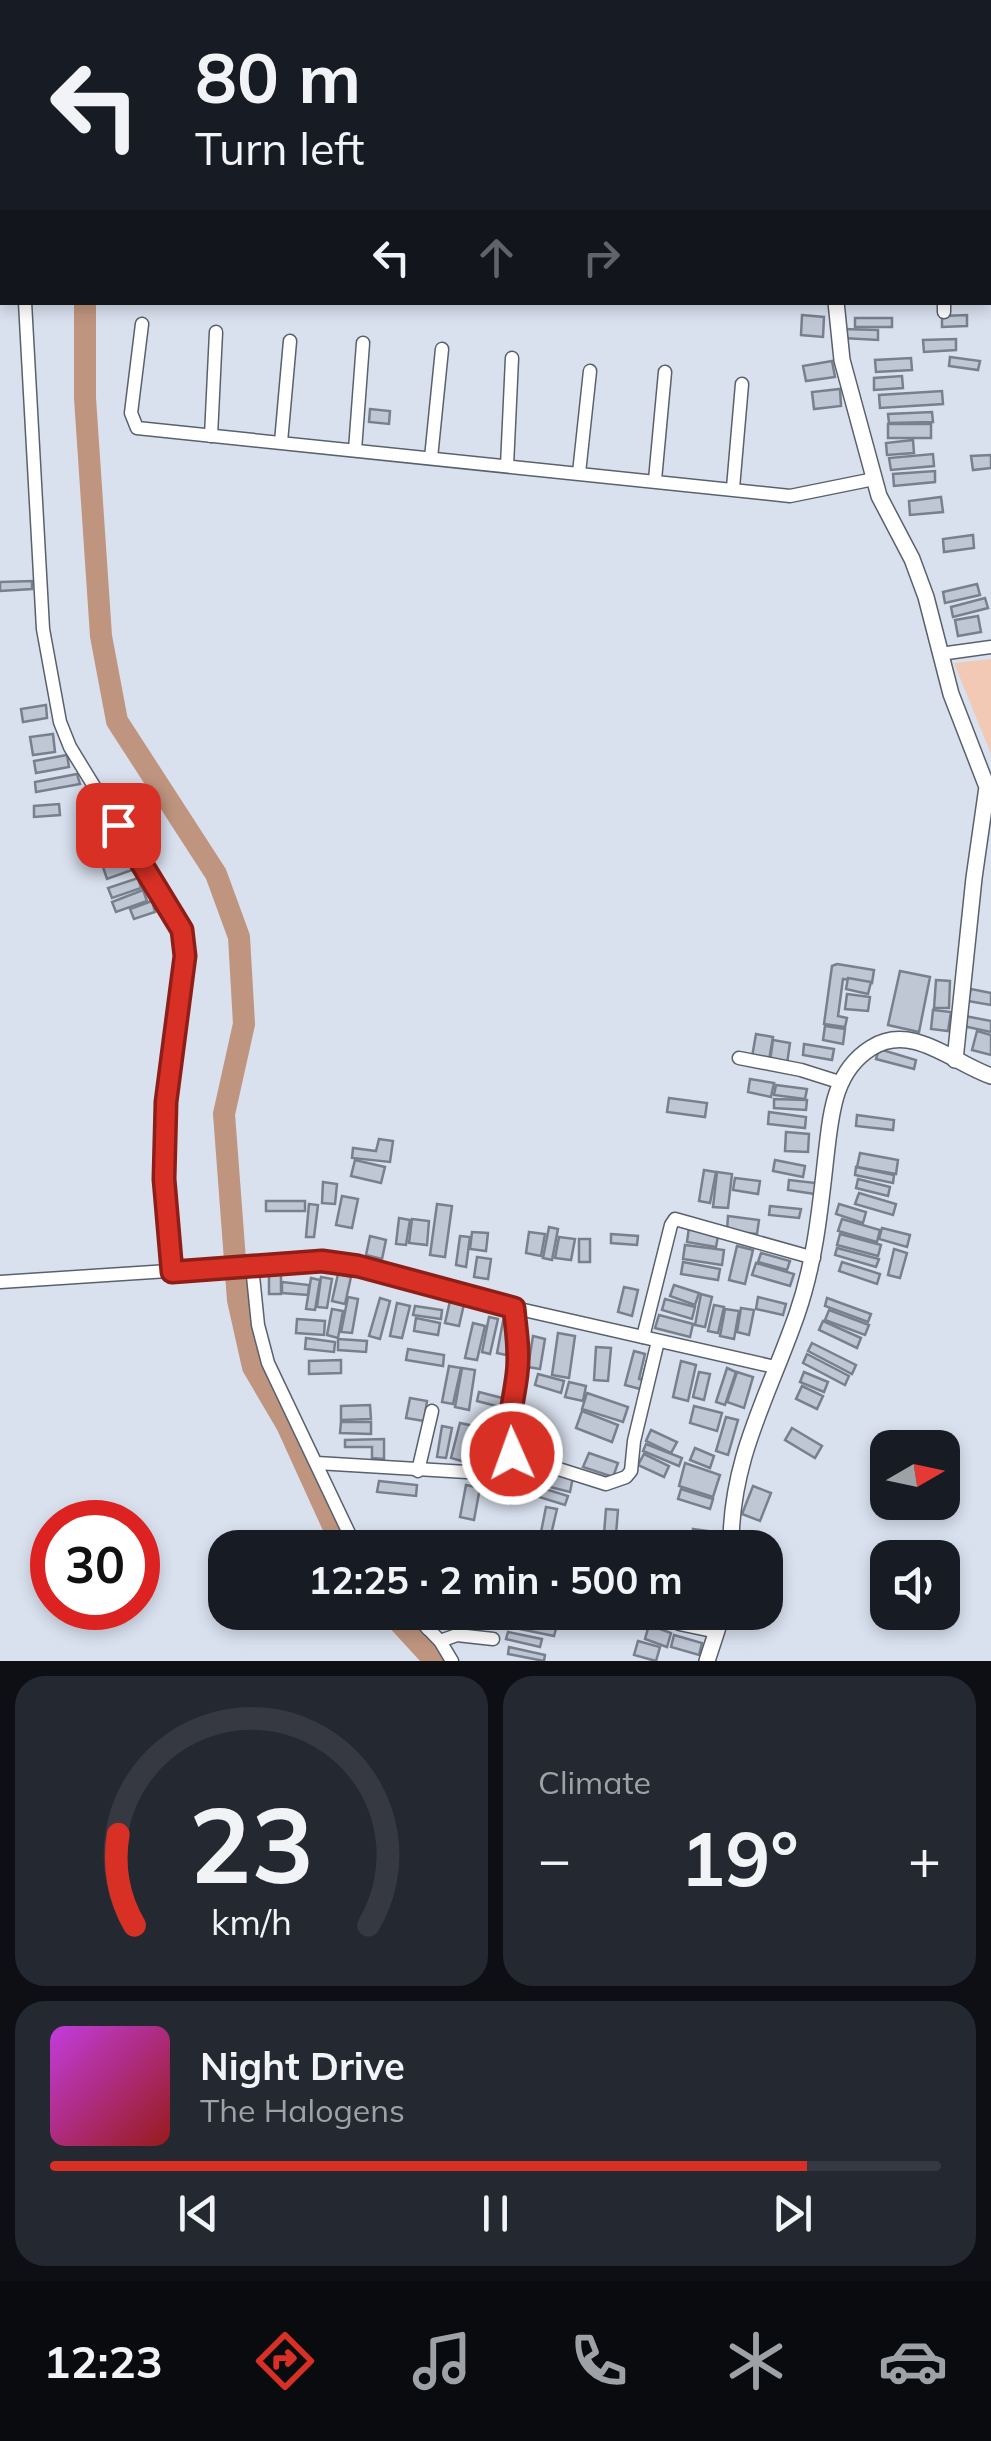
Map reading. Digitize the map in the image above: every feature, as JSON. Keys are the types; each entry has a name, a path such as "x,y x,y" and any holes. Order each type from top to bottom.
{"street":[{"path":"24,305 42,629 60,722 70,747 168,905 182,930 184,943 182,998 166,1102 164,1179 172,1272"},
{"path":"836,305 842,360 874,479 926,598 940,654 987,787 955,1060"},
{"path":"142,324 132,422 137,428 790,496 874,479"},
{"path":"211,436 216,332"},
{"path":"280,442 290,341"},
{"path":"354,450 363,343"},
{"path":"431,458 442,350"},
{"path":"507,466 512,358"},
{"path":"579,473 590,371"},
{"path":"654,480 665,372"},
{"path":"733,488 742,384"},
{"path":"940,654 991,648"},
{"path":"732,1530 734,1488 745,1446 798,1314 814,1258 830,1119 840,1082 849,1066 888,1039 911,1039 991,1076"},
{"path":"739,1058 840,1082"},
{"path":"643,1337 671,1225 676,1219 814,1258"},
{"path":"0,1282 322,1261 358,1266 514,1308 774,1367"},
{"path":"256,1265 258,1326 268,1362 348,1530"},
{"path":"318,1463 495,1475 504,1470 512,1454 509,1411 518,1368 514,1308"},
{"path":"512,1454 606,1484 626,1477 632,1471 634,1442 658,1340"},
{"path":"418,1471 432,1411"},
{"path":"429,1630 452,1661"},
{"path":"707,1630 716,1632 707,1661"},
{"path":"440,1641 457,1635 493,1639"}],"shaded area":[{"path":"991,659 991,754 954,663"}],"building":[{"path":"802,315 824,317 823,337 801,335"},
{"path":"967,315 967,326 942,327 942,316"},
{"path":"855,318 892,318 892,327 855,327"},
{"path":"843,329 878,330 878,340 843,338"},
{"path":"956,339 956,350 924,352 923,340"},
{"path":"950,357 980,361 978,370 949,366"},
{"path":"911,358 912,370 876,372 875,360"},
{"path":"832,361 835,377 806,381 803,366"},
{"path":"902,376 903,388 874,390 874,378"},
{"path":"840,389 841,406 814,409 812,392"},
{"path":"942,391 943,404 880,408 879,395"},
{"path":"370,409 390,411 389,424 369,422"},
{"path":"932,412 933,422 889,423 888,414"},
{"path":"888,424 931,424 931,438 888,438"},
{"path":"913,440 914,453 887,455 886,443"},
{"path":"933,454 934,466 891,470 889,458"},
{"path":"991,455 991,468 973,470 971,456"},
{"path":"935,471 935,482 894,486 893,474"},
{"path":"941,497 943,512 910,515 909,501"},
{"path":"973,535 974,548 944,552 943,539"},
{"path":"32,581 32,589 0,591 0,582"},
{"path":"977,584 980,595 945,603 943,592"},
{"path":"985,598 988,608 953,617 951,607"},
{"path":"978,616 981,632 958,636 955,620"},
{"path":"46,705 47,718 23,722 21,709"},
{"path":"53,734 55,752 33,755 30,737"},
{"path":"67,755 69,767 36,773 34,761"},
{"path":"77,774 80,784 36,792 35,782"},
{"path":"59,804 60,815 34,817 34,806"},
{"path":"128,859 132,870 107,879 103,867"},
{"path":"138,878 141,888 112,898 108,888"},
{"path":"143,890 147,901 116,912 112,902"},
{"path":"152,901 155,912 134,919 130,909"},
{"path":"832,966 874,970 872,983 843,979 838,1016 847,1018 845,1027 824,1024"},
{"path":"900,971 930,977 919,1032 888,1025"},
{"path":"848,978 871,982 868,994 846,989"},
{"path":"936,980 950,981 949,1008 934,1008"},
{"path":"971,989 991,993 991,1005 968,1001"},
{"path":"847,994 870,997 868,1011 845,1009"},
{"path":"933,1010 951,1012 948,1031 931,1029"},
{"path":"965,1016 991,1021 991,1032 963,1026"},
{"path":"825,1026 845,1029 843,1044 823,1040"},
{"path":"977,1031 991,1035 991,1055 972,1050"},
{"path":"756,1034 773,1037 769,1060 752,1057"},
{"path":"773,1040 790,1043 787,1064 770,1061"},
{"path":"804,1044 834,1049 832,1060 803,1055"},
{"path":"879,1049 916,1060 914,1069 876,1059"},
{"path":"750,1079 774,1083 771,1097 748,1092"},
{"path":"776,1085 807,1089 805,1099 774,1095"},
{"path":"669,1098 707,1103 705,1117 667,1112"},
{"path":"774,1099 807,1100 806,1110 774,1108"},
{"path":"769,1112 806,1117 805,1128 768,1124"},
{"path":"857,1115 894,1120 893,1130 856,1126"},
{"path":"786,1132 809,1134 808,1152 785,1151"},
{"path":"379,1139 393,1141 390,1162 352,1158 353,1148 376,1151"},
{"path":"860,1153 898,1160 896,1174 857,1167"},
{"path":"355,1160 385,1167 381,1183 351,1176"},
{"path":"775,1160 805,1166 803,1177 773,1171"},
{"path":"856,1167 894,1175 893,1183 855,1175"},
{"path":"704,1170 716,1172 710,1203 699,1201"},
{"path":"717,1172 732,1174 728,1208 713,1207"},
{"path":"735,1178 760,1181 758,1194 733,1190"},
{"path":"858,1179 890,1187 888,1196 856,1188"},
{"path":"789,1180 816,1183 815,1194 788,1190"},
{"path":"323,1182 337,1184 335,1204 322,1203"},
{"path":"859,1193 896,1204 893,1215 855,1204"},
{"path":"342,1196 358,1199 352,1228 336,1225"},
{"path":"266,1201 305,1201 305,1211 266,1211"},
{"path":"309,1204 318,1205 314,1237 306,1237"},
{"path":"437,1204 452,1206 445,1257 430,1255"},
{"path":"839,1204 866,1212 863,1223 836,1214"},
{"path":"770,1206 801,1209 799,1218 769,1215"},
{"path":"728,1216 759,1220 757,1234 727,1231"},
{"path":"399,1218 410,1220 406,1245 396,1244"},
{"path":"412,1219 429,1221 427,1245 409,1243"},
{"path":"842,1219 880,1230 877,1242 838,1231"},
{"path":"549,1227 558,1229 552,1260 543,1258"},
{"path":"689,1227 719,1231 716,1247 687,1242"},
{"path":"882,1228 910,1235 907,1247 879,1239"},
{"path":"472,1232 488,1233 486,1251 470,1249"},
{"path":"529,1232 545,1234 541,1256 526,1253"},
{"path":"611,1234 638,1236 637,1245 611,1243"},
{"path":"840,1234 881,1245 878,1256 837,1245"},
{"path":"370,1236 386,1240 382,1259 366,1255"},
{"path":"460,1236 470,1237 466,1267 456,1265"},
{"path":"559,1237 575,1239 571,1260 555,1258"},
{"path":"579,1239 590,1239 590,1262 579,1262"},
{"path":"685,1245 724,1250 722,1265 683,1259"},
{"path":"737,1246 753,1250 745,1284 729,1280"},
{"path":"837,1248 879,1259 876,1267 835,1255"},
{"path":"894,1249 907,1253 900,1278 888,1275"},
{"path":"761,1253 790,1261 787,1270 758,1262"},
{"path":"477,1257 491,1259 488,1279 474,1277"},
{"path":"683,1262 720,1269 718,1280 681,1274"},
{"path":"842,1262 880,1274 877,1284 839,1271"},
{"path":"756,1263 794,1274 790,1286 752,1275"},
{"path":"269,1272 281,1272 281,1294 269,1294"},
{"path":"338,1274 351,1277 345,1304 332,1301"},
{"path":"321,1277 332,1279 327,1308 317,1307"},
{"path":"311,1278 320,1280 315,1310 306,1309"},
{"path":"282,1282 309,1285 308,1295 282,1293"},
{"path":"674,1285 699,1293 695,1305 670,1296"},
{"path":"624,1287 638,1290 632,1316 618,1312"},
{"path":"701,1294 712,1297 705,1327 695,1325"},
{"path":"348,1297 358,1299 352,1333 341,1332"},
{"path":"758,1297 786,1304 783,1315 756,1309"},
{"path":"380,1298 390,1301 380,1339 369,1336"},
{"path":"827,1298 871,1314 868,1322 825,1306"},
{"path":"665,1299 695,1307 692,1319 662,1310"},
{"path":"450,1301 464,1304 459,1326 445,1323"},
{"path":"397,1303 410,1306 402,1338 390,1336"},
{"path":"714,1305 724,1307 718,1333 708,1331"},
{"path":"415,1306 442,1310 441,1319 413,1315"},
{"path":"741,1308 754,1310 749,1335 737,1332"},
{"path":"332,1309 343,1311 338,1338 327,1335"},
{"path":"725,1309 739,1311 734,1339 720,1336"},
{"path":"829,1310 869,1325 865,1335 825,1320"},
{"path":"659,1315 693,1324 690,1337 655,1328"},
{"path":"504,1316 513,1318 506,1355 497,1353"},
{"path":"489,1317 498,1319 490,1354 482,1352"},
{"path":"416,1318 440,1323 438,1335 414,1331"},
{"path":"297,1319 325,1321 324,1335 296,1333"},
{"path":"823,1321 861,1338 857,1348 819,1330"},
{"path":"473,1323 485,1326 477,1360 465,1358"},
{"path":"558,1333 575,1336 569,1378 552,1375"},
{"path":"533,1336 545,1339 540,1369 528,1367"},
{"path":"306,1338 335,1342 334,1352 305,1349"},
{"path":"338,1339 367,1341 366,1352 338,1350"},
{"path":"812,1343 856,1365 852,1374 808,1351"},
{"path":"596,1347 611,1348 608,1381 594,1380"},
{"path":"408,1349 444,1355 443,1366 406,1360"},
{"path":"634,1351 645,1354 639,1379 642,1380 647,1360 651,1361 644,1390 625,1385"},
{"path":"807,1354 849,1376 845,1385 803,1363"},
{"path":"341,1360 341,1373 309,1374 309,1361"},
{"path":"681,1361 696,1365 688,1401 673,1397"},
{"path":"449,1366 461,1368 453,1404 442,1402"},
{"path":"462,1368 475,1370 469,1410 455,1407"},
{"path":"727,1368 736,1372 725,1405 716,1402"},
{"path":"699,1372 710,1374 704,1400 693,1397"},
{"path":"737,1372 753,1377 744,1408 727,1402"},
{"path":"804,1372 828,1382 824,1392 800,1382"},
{"path":"538,1374 564,1381 561,1393 535,1385"},
{"path":"569,1382 586,1386 583,1401 565,1397"},
{"path":"802,1386 823,1396 817,1409 796,1399"},
{"path":"479,1392 506,1399 504,1408 477,1401"},
{"path":"587,1393 628,1407 623,1422 582,1409"},
{"path":"410,1398 427,1401 424,1421 406,1418"},
{"path":"370,1405 371,1419 341,1420 341,1406"},
{"path":"694,1406 722,1413 717,1431 690,1423"},
{"path":"582,1411 618,1425 612,1442 576,1428"},
{"path":"726,1417 738,1420 728,1455 716,1451"},
{"path":"341,1422 371,1422 371,1434 340,1433"},
{"path":"460,1423 474,1426 465,1462 451,1458"},
{"path":"442,1426 452,1428 446,1458 437,1457"},
{"path":"482,1426 494,1428 487,1460 476,1458"},
{"path":"792,1428 822,1446 815,1458 785,1440"},
{"path":"651,1430 677,1442 671,1453 646,1441"},
{"path":"384,1439 384,1459 372,1458 372,1447 345,1447 345,1440"},
{"path":"646,1444 682,1458 679,1466 643,1451"},
{"path":"695,1448 714,1456 710,1468 690,1460"},
{"path":"589,1453 618,1463 613,1477 583,1467"},
{"path":"644,1454 669,1466 664,1477 638,1465"},
{"path":"685,1463 720,1475 713,1497 679,1486"},
{"path":"549,1473 573,1477 570,1492 546,1486"},
{"path":"379,1481 417,1485 416,1496 377,1492"},
{"path":"466,1485 480,1488 474,1520 460,1517"},
{"path":"753,1486 771,1493 760,1521 742,1514"},
{"path":"542,1488 568,1496 565,1505 539,1497"},
{"path":"681,1489 713,1499 710,1509 678,1499"},
{"path":"546,1507 557,1509 552,1530 541,1530"},
{"path":"606,1509 618,1510 616,1530 604,1530"},
{"path":"525,1630 556,1630 554,1636"},
{"path":"648,1630 671,1633 667,1647 645,1639"},
{"path":"508,1632 542,1639 540,1647 506,1639"},
{"path":"674,1635 702,1643 699,1655 671,1647"},
{"path":"638,1641 660,1647 656,1661 634,1655"},
{"path":"509,1647 545,1655 544,1661 508,1654"}],"waterway":[{"path":"85,305 85,398 101,636 117,721 216,874 239,937 244,1024 224,1114 238,1300 253,1367 287,1425 335,1530"},
{"path":"407,1630 435,1661"}],"route":[{"path":"118,825 182,930 182,998 166,1102 164,1179 172,1272 322,1261 358,1266 514,1308 518,1368 509,1411 512,1454"}]}
